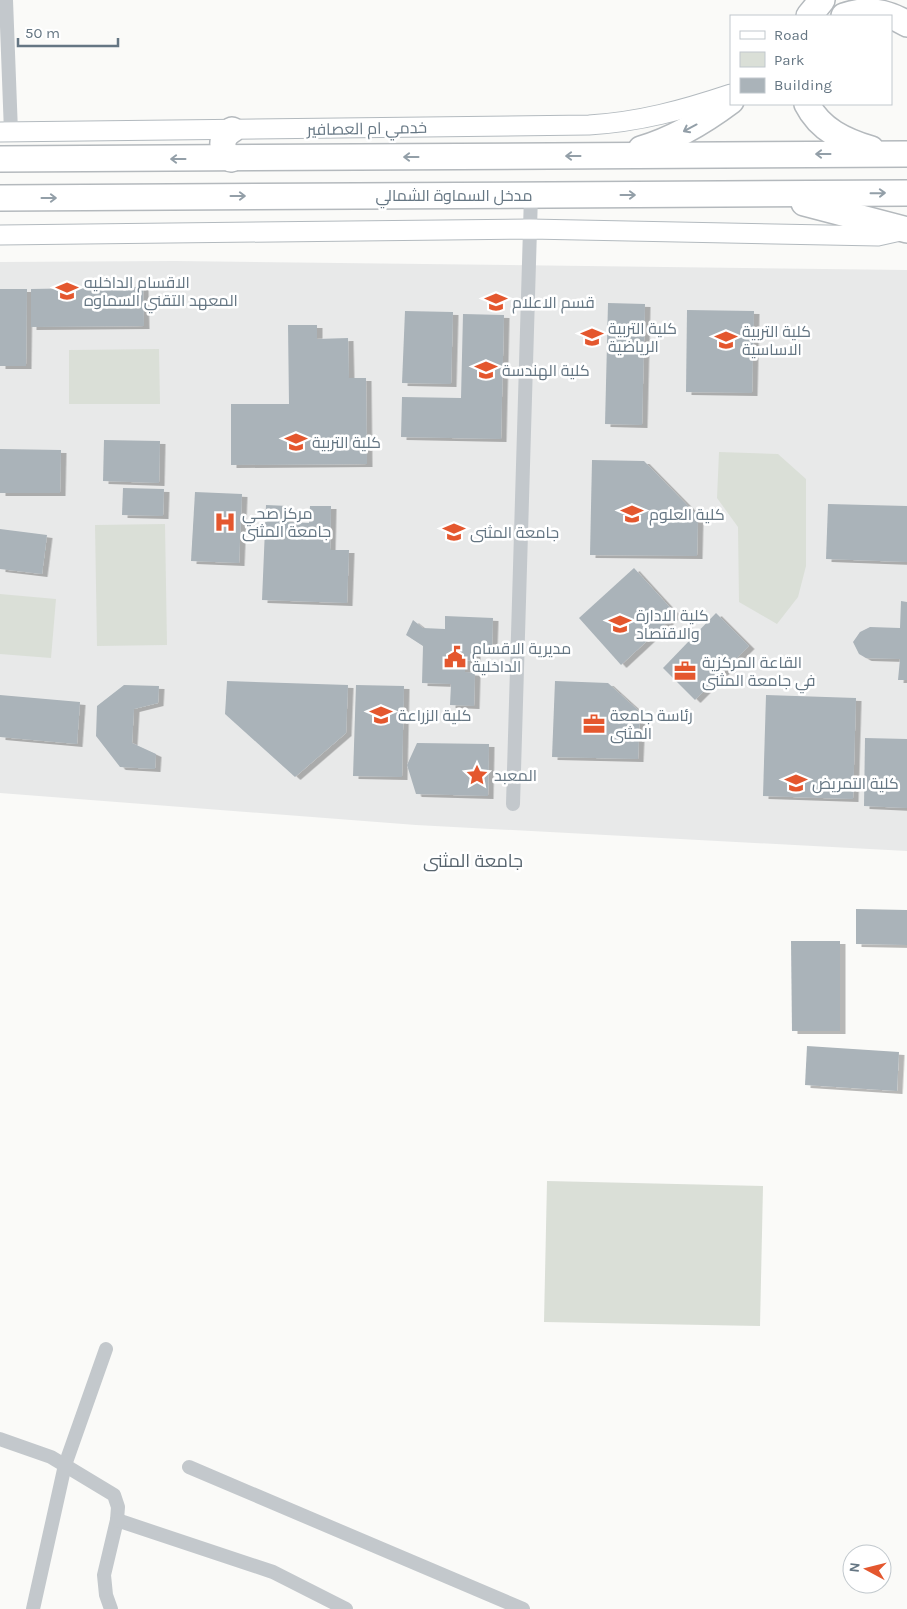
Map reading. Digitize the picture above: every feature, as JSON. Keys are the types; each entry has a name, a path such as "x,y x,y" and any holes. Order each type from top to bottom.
{"highway":[{"path":"810,15 822,0"},
{"path":"848,15 872,12 893,15 907,24"},
{"path":"614,156 671,138 707,119 730,102"},
{"path":"807,105 818,121 836,135 852,144 896,154"},
{"path":"0,159 216,136 231,159 896,154"},
{"name":"مدخل السماوة الشمالي","path":"0,198 907,193"},
{"path":"770,194 906,230"}],"main road":[{"name":"خدمي ام العصافير","path":"5,132 216,136 588,126 653,117 690,108 730,94"},
{"path":"0,235 530,229 868,236 887,235 906,230"}],"street":[{"path":"5,132 6,0"},
{"path":"514,804 531,195"},
{"path":"33,1609 65,1465 106,1349"},
{"path":"0,1439 51,1457 114,1495 118,1507 117,1520 104,1576 106,1595 111,1609"},
{"path":"189,1466 523,1609"},
{"path":"117,1520 273,1572 346,1609"}],"shaded area":[{"name":"جامعة المثنى","path":"175,261 907,270 907,851 416,825 0,793 0,262"}],"green space":[{"path":"159,349 160,404 69,404 69,350"},
{"path":"719,452 778,454 806,479 806,566 798,597 777,624 739,602 738,527 717,498"},
{"path":"165,524 167,645 97,646 95,525"},
{"path":"0,594 56,599 51,658 0,654"},
{"path":"547,1181 763,1186 760,1326 544,1322"}],"building":[{"path":"143,287 144,326 31,327 31,289"},
{"path":"0,289 27,289 26,366 0,366"},
{"path":"608,303 645,304 642,425 605,424"},
{"path":"687,310 754,311 752,393 686,392"},
{"path":"405,311 453,312 451,384 402,383"},
{"path":"463,314 504,315 501,439 401,437 402,397 461,398"},
{"path":"288,325 317,325 317,339 348,338 349,378 366,378 367,464 231,465 231,404 289,404"},
{"path":"104,440 160,441 159,483 103,481"},
{"path":"0,449 61,450 60,493 0,493"},
{"path":"592,460 644,461 698,516 697,556 590,555"},
{"path":"123,488 164,489 163,516 122,515"},
{"path":"195,492 242,494 239,563 191,561"},
{"path":"828,504 907,506 907,562 826,559"},
{"path":"266,505 288,506 288,522 309,523 310,506 331,506 330,550 349,550 347,603 262,600"},
{"path":"0,529 47,535 42,574 0,569"},
{"path":"634,568 676,614 621,665 579,618"},
{"path":"901,601 907,602 907,680 898,680 900,659 866,658 859,654 853,642 860,632 870,627 900,628"},
{"path":"716,613 749,646 695,700 663,668"},
{"path":"445,616 493,618 492,646 475,645 475,661 465,660 465,672 475,673 474,706 450,705 451,684 422,683 423,646 406,635 413,620 423,628 445,629"},
{"path":"227,681 348,685 346,733 295,777 225,714"},
{"path":"555,681 608,683 640,712 638,759 552,757"},
{"path":"124,685 159,686 158,703 134,709 132,743 156,754 155,769 120,767 96,736 97,706"},
{"path":"356,685 404,686 402,777 353,776"},
{"path":"0,695 80,702 77,744 0,737"},
{"path":"766,695 856,698 853,799 763,796"},
{"path":"865,738 907,739 907,808 864,806"},
{"path":"417,743 489,744 488,796 416,794 407,765"},
{"path":"856,909 907,910 907,945 856,944"},
{"path":"791,941 840,941 840,1031 792,1031"},
{"path":"807,1046 899,1052 897,1091 805,1085"}],"place":[{"name":"الاقسام الداخليه المعهد التقني السماوه","path":"67,291"},
{"name":"قسم الاعلام","path":"496,302"},
{"name":"كلية التربية الرياضية","path":"592,337"},
{"name":"كلية التربية الاساسية","path":"726,340"},
{"name":"كلية الهندسة","path":"486,370"},
{"name":"كلية التربية","path":"296,442"},
{"name":"كلية العلوم","path":"632,514"},
{"name":"مركز صحي جامعة المثنى","path":"225,522"},
{"name":"جامعة المثنى","path":"454,532"},
{"name":"كلية الادارة والاقتصاد","path":"620,624"},
{"name":"مديرية الاقسام الداخلية","path":"455,657"},
{"name":"القاعة المركزية في جامعة المثنى","path":"685,671"},
{"name":"كلية الزراعة","path":"381,715"},
{"name":"رئاسة جامعة المثنى","path":"594,724"},
{"name":"المعبد","path":"477,775"},
{"name":"كلية التمريض","path":"796,783"}],"district":[{"name":"جامعة المثنى","path":"473,861"}]}
